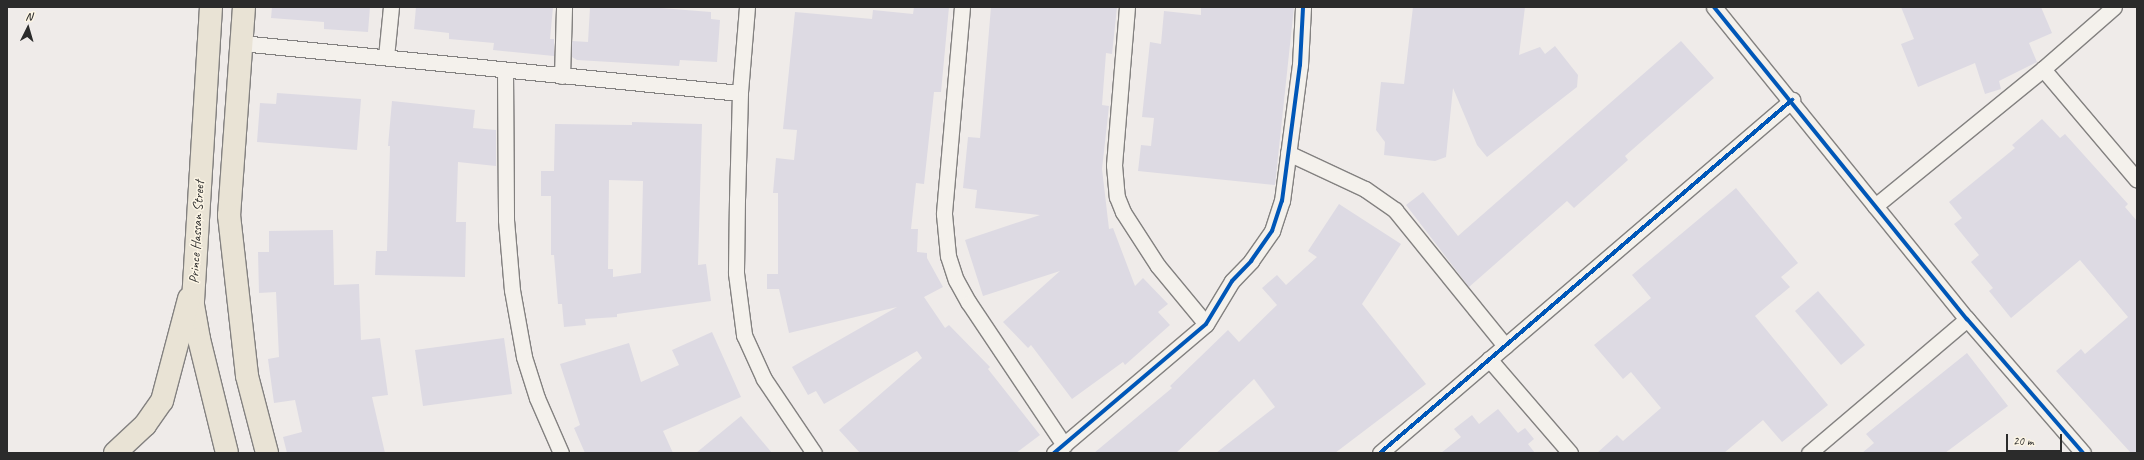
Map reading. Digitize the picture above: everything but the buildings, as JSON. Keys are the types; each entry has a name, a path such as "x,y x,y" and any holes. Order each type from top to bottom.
{"main road":[{"name":"Prince Hassan Street","path":"211,7 193,305 199,339 227,453"},
{"path":"244,7 229,215 246,376 267,453"},
{"path":"115,453 145,425 162,401 193,286"}],"street":[{"path":"386,57 391,7"},
{"path":"562,76 564,7"},
{"path":"747,7 740,93 736,273 744,335 764,379 814,453"},
{"path":"962,7 944,214 948,256 956,280 969,303 1059,449 1206,324 1232,281 1251,261 1272,231 1282,201 1300,65 1304,7"},
{"path":"1127,7 1114,165 1117,197 1123,212 1158,266 1206,324"},
{"path":"1714,7 1792,100 1875,206 1967,319 2083,453"},
{"path":"1875,206 2043,69 2114,7"},
{"path":"241,43 386,57 505,71 740,93"},
{"path":"2043,69 2137,180"},
{"path":"505,71 506,220 512,290 524,357 538,398 561,453"},
{"path":"1380,453 1792,100"},
{"path":"1288,154 1365,189 1395,210 1505,346"},
{"path":"1809,453 1967,319"},
{"path":"1489,360 1570,453"}],"cycle path":[{"path":"1054,453 1206,324 1232,281 1251,261 1272,231 1282,201 1300,65 1303,7"},
{"path":"1714,7 1967,319 2083,453"},
{"path":"1380,453 1792,100"}]}
